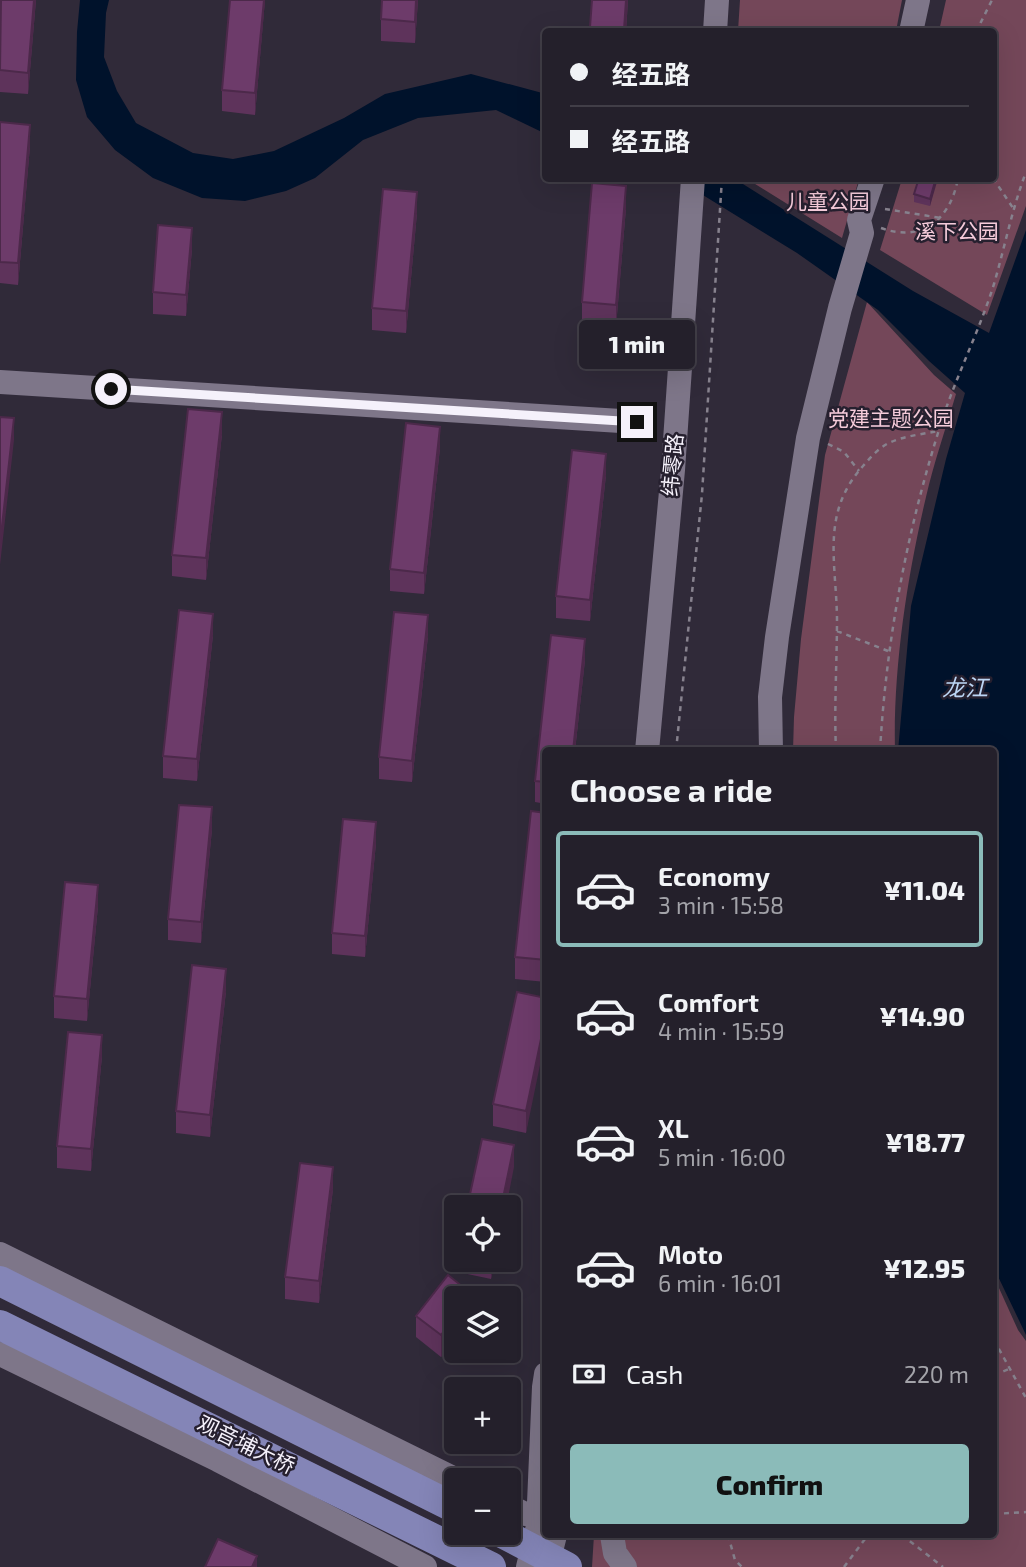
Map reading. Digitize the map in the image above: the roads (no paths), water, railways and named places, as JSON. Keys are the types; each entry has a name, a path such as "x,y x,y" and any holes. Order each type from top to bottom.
{"main road":[{"name":"观音埔大桥","path":"1,1272 444,1502"},
{"name":"观音埔大桥","path":"0,1325 491,1567"},
{"path":"521,1543 567,1567"}],"street":[{"path":"703,28 705,0"},
{"path":"715,28 717,0"},
{"path":"912,28 918,0"},
{"name":"纬零路","path":"647,747 673,470 693,182"},
{"name":"纬零路","path":"660,747 705,182"},
{"path":"771,747 770,697 777,638 808,439 872,182"},
{"path":"0,370 636,416 0,382"},
{"path":"1,1272 444,1474"},
{"path":"0,1354 218,1460 401,1559 425,1567"},
{"path":"528,1567 538,1526 542,1433"},
{"path":"547,1567 554,1538"},
{"path":"612,1538 615,1553 625,1567"}],"water":[{"path":"80,0 109,0 104,57 117,91 136,123 193,153 233,159 274,151 344,118 385,94 471,74 542,93 542,132 496,110 418,118 363,140 315,178 286,191 245,201 202,198 153,178 115,150 87,117 76,80"},
{"name":"龙江","path":"682,182 740,182 913,291 989,333 1026,230 1026,1335 997,1274 997,747 898,747 911,606 946,459 965,393 878,310 797,253"}],"park label":[{"name":"儿童公园","path":"828,202"},
{"name":"溪下公园","path":"957,232"},
{"name":"党建主题公园","path":"891,419"}]}
